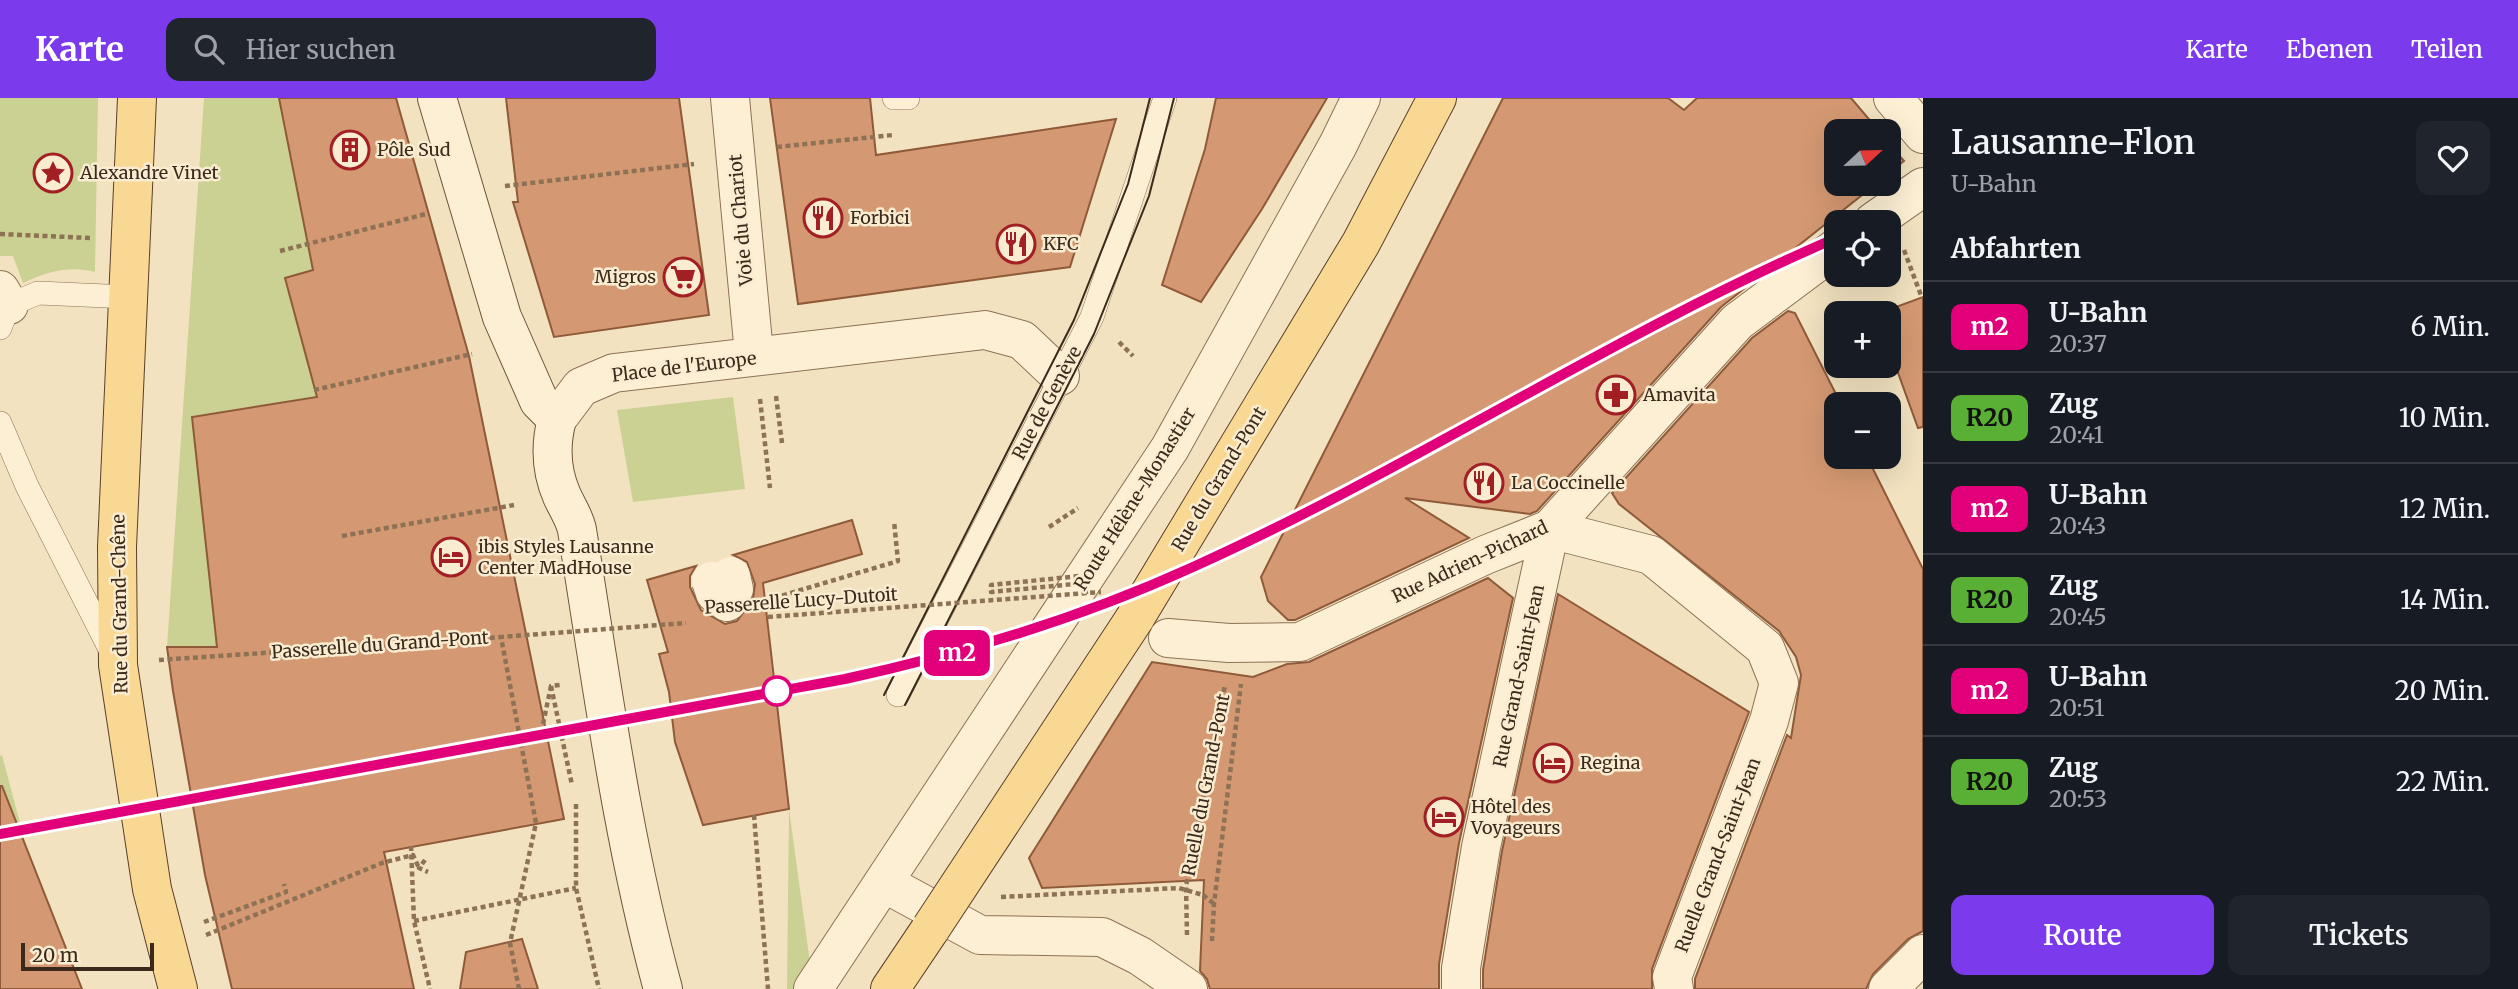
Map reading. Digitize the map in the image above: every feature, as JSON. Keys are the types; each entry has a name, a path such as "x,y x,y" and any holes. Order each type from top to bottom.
{"main road":[{"name":"Rue du Grand-Chêne","path":"137,98 117,547 135,662 152,889 178,989"},
{"name":"Rue du Grand-Pont","path":"890,989 1135,618 1361,243 1437,98"}],"street":[{"path":"437,98 502,317 539,401 557,419 552,436 555,474 576,526 630,848 663,989"},
{"name":"Voie du Chariot","path":"730,98 753,343"},
{"name":"Route Hélène-Monastier","path":"813,989 884,883 1093,587 1361,98"},
{"path":"1893,98 1923,134"},
{"path":"1890,210 1923,187"},
{"name":"Rue Adrien-Pichard","path":"1168,638 1229,643 1300,642 1485,555 1550,529 1737,322 1824,257"},
{"name":"Place de l'Europe","path":"557,419 581,387 614,373 985,330 1022,340 1060,376"},
{"name":"Ruelle Grand-Saint-Jean","path":"1550,529 1651,555 1765,648 1779,683 1769,721 1672,977 1674,989"},
{"name":"Rue Grand-Saint-Jean","path":"1461,989 1461,968 1481,847 1550,529"},
{"path":"884,883 980,935 1102,937 1140,956 1188,989"},
{"path":"1888,989 1923,954"}],"lane":[{"name":"Rue de Genève","path":"898,695 1092,317 1165,98"},
{"path":"3,308 38,292 129,297"},
{"path":"0,423 27,485 135,662"}],"path":[{"path":"504,186 898,134 899,99"},
{"path":"280,251 437,211"},
{"path":"0,234 130,239"},
{"path":"1902,246 1922,298"},
{"path":"314,390 477,354"},
{"path":"759,389 770,488"},
{"path":"777,402 782,443"},
{"path":"342,536 514,505"},
{"path":"732,596 898,561 894,520"},
{"path":"1093,587 991,585 991,592 1085,583 1093,587"},
{"name":"Passerelle Lucy-Dutoit","path":"501,637 732,596 1093,587"},
{"name":"Passerelle du Grand-Pont","path":"135,662 501,637 536,823 510,943 519,989"},
{"name":"Ruelle du Grand-Pont","path":"1186,928 1186,886 1230,660 1229,643"},
{"path":"1212,941 1213,904 1241,684"},
{"path":"551,686 576,805 576,888 599,989"},
{"path":"754,815 768,989"},
{"path":"411,846 414,922 430,989"},
{"path":"168,951 382,863 413,855"},
{"path":"413,855 419,868 428,872"},
{"path":"419,868 425,860"},
{"path":"228,915 286,892 284,884"},
{"path":"414,922 576,888"},
{"path":"993,898 1179,888 1203,895 1213,904"}],"green space":[{"path":"0,98 98,98 95,272 76,269 58,271 23,283 13,256 0,256"},
{"path":"204,98 279,98 313,270 286,278 334,394 192,417 217,647 167,647"},
{"path":"733,397 745,489 633,502 617,410"},
{"path":"2,755 26,846 0,855 0,756"},
{"path":"789,809 811,970 799,989 787,989"}],"building":[{"path":"279,98 396,98 469,356 564,819 384,852 414,989 232,989 205,875 173,691 167,647 217,647 192,417 317,397 285,278 313,270"},
{"path":"506,98 679,98 709,315 554,337 513,202 518,202"},
{"path":"770,98 870,98 876,155 1116,119 1070,267 798,304"},
{"path":"1216,98 1327,98 1262,209 1201,302 1162,285 1205,149"},
{"path":"1503,98 1668,98 1684,110 1697,98 1851,98 1869,119 1824,119 1824,196 1861,196 1843,210 1824,210 1824,225 1721,307 1537,511 1530,514 1405,498 1469,538 1295,620 1288,620 1268,601 1261,577"},
{"path":"1923,297 1923,427 1918,428 1900,378 1901,305"},
{"path":"1788,311 1795,313 1824,370 1824,378 1828,378 1835,392 1824,392 1824,469 1873,469 1923,569 1923,931 1908,939 1873,974 1866,989 1695,989 1695,979 1787,735 1791,738 1801,675 1796,657 1779,631 1619,504 1612,493 1752,338"},
{"path":"852,520 862,554 763,583 789,809 703,825 675,742 669,692 659,654 668,652 647,580 696,566 690,576 690,587 701,610 725,624 737,621 753,599 755,584 747,562 733,555"},
{"path":"1488,578 1513,598 1459,843 1439,964 1439,989 1210,989 1207,979 1200,971 1204,880 1042,888 1029,858 1152,662 1253,677 1287,664 1309,662"},
{"path":"1558,594 1749,712 1652,969 1652,989 1483,989 1483,970 1502,851"},
{"path":"2,786 82,989 0,989"},
{"path":"522,939 538,989 460,989 466,952"}],"tram line":[{"path":"884,695 1074,320 1128,184 1150,98"},
{"path":"905,705 1094,334 1149,196 1174,98"}],"metro line":[{"name":"m2","path":"0,834 845,679 934,660 1032,630 1115,600 1194,567 1349,490 1746,277 1824,243"}],"place":[{"name":"Pôle Sud","path":"350,150"},
{"name":"Alexandre Vinet","path":"53,173"},
{"name":"Forbici","path":"823,218"},
{"name":"KFC","path":"1016,244"},
{"name":"Migros","path":"683,277"},
{"name":"Amavita","path":"1616,395"},
{"name":"La Coccinelle","path":"1484,483"},
{"name":"ibis Styles Lausanne Center MadHouse","path":"451,557"},
{"name":"Regina","path":"1553,763"},
{"name":"Hôtel des Voyageurs","path":"1444,817"}]}
